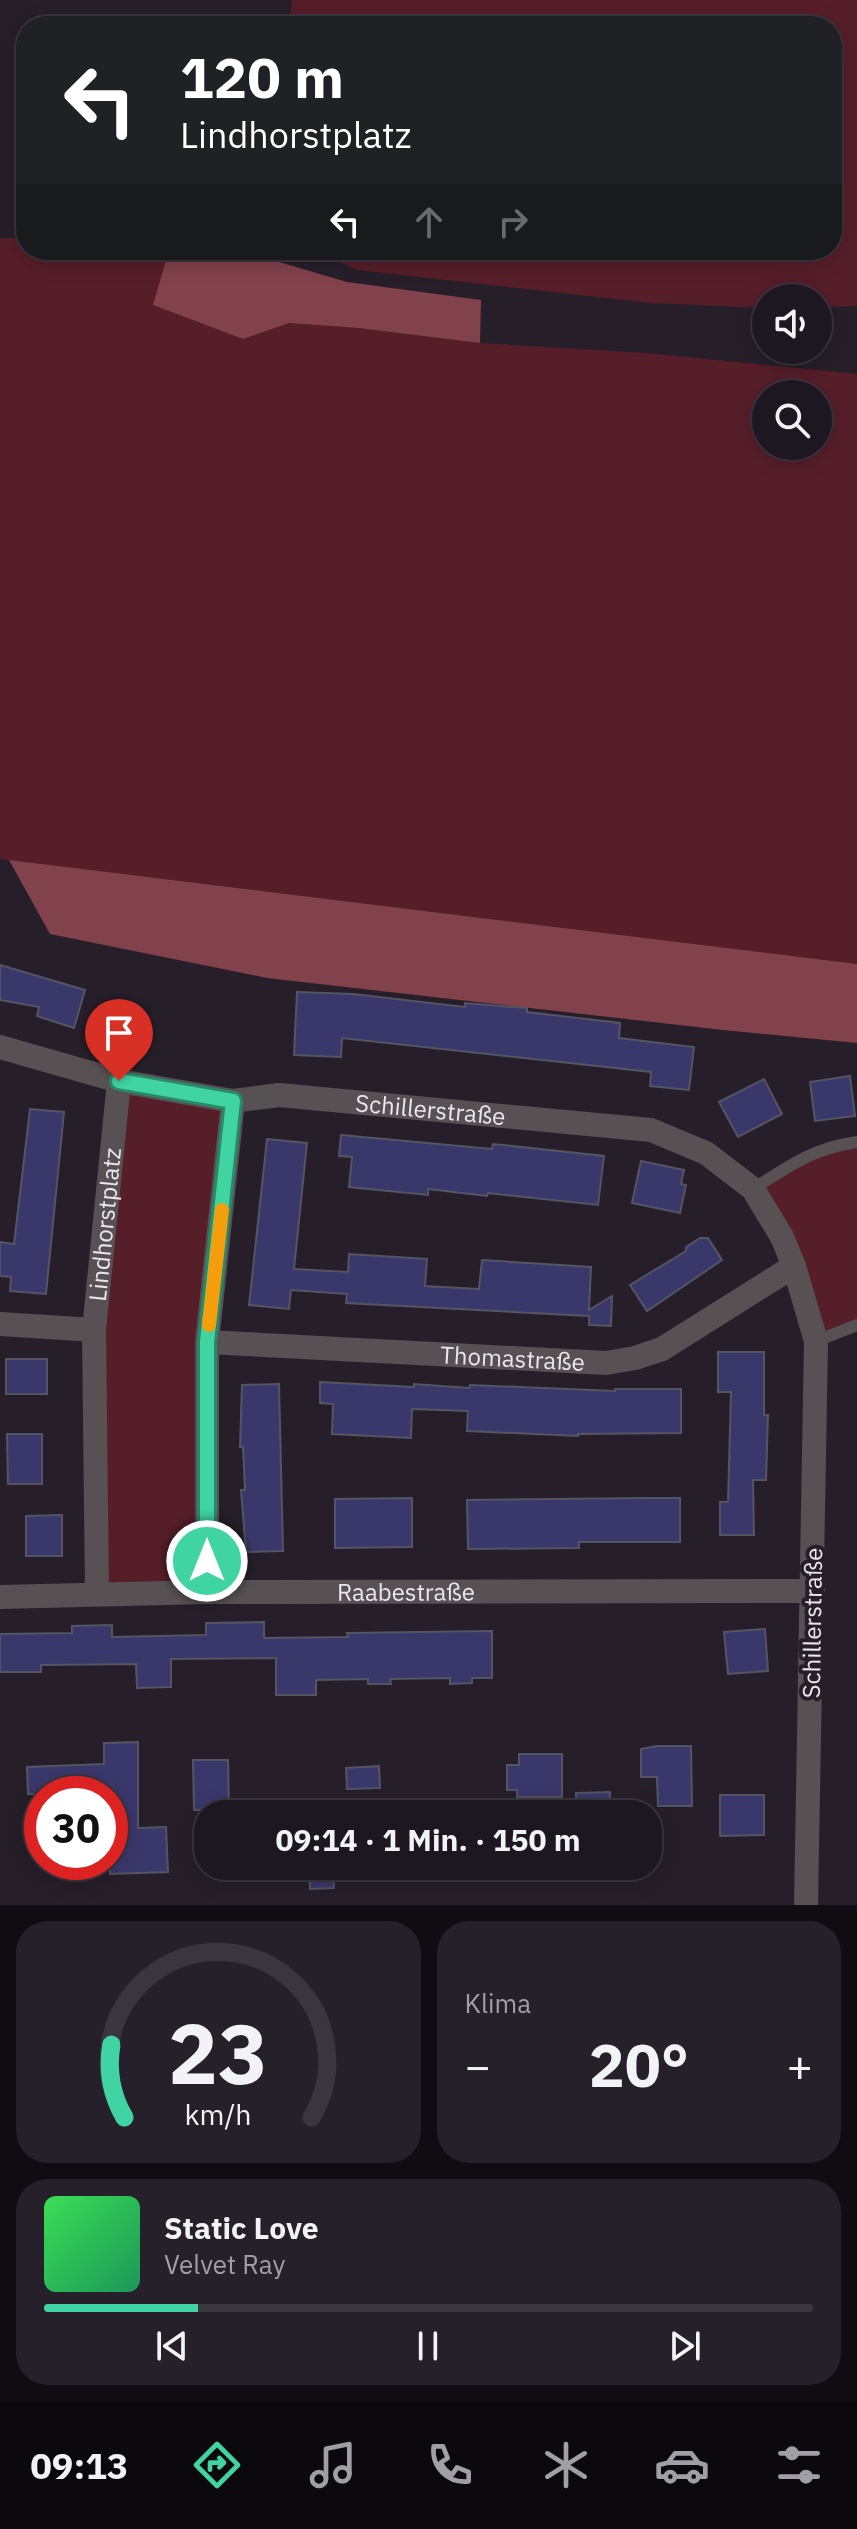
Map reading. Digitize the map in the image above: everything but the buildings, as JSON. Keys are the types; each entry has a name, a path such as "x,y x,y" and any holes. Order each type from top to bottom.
{"street":[{"path":"0,1047 119,1081 233,1101 207,1342 207,1592"},
{"name":"Lindhorstplatz","path":"97,1594 94,1330 119,1081"},
{"name":"Schillerstraße","path":"233,1101 279,1095 651,1130 706,1153 753,1189 782,1237 816,1341 806,1905"},
{"name":"Thomastraße","path":"207,1342 606,1363 662,1349 794,1266"},
{"path":"0,1324 94,1330"},
{"name":"Raabestraße","path":"0,1597 207,1592 813,1591"}],"lane":[{"path":"753,1189 799,1160 827,1147 857,1142"},
{"path":"816,1341 857,1325"}],"shaded area":[{"path":"292,0 857,0 857,306 832,307 832,284 752,284 752,307 651,303 357,270 336,260 842,260 842,16 290,16"},
{"path":"0,238 16,238 16,260 166,260 154,305 243,339 289,323 480,343 646,353 857,374 857,964 0,859"},
{"path":"166,260 273,260 347,282 481,300 480,343 289,323 243,339 153,305"},
{"path":"9,860 857,964 857,1043 267,978 50,934"},
{"path":"121,1084 230,1104 203,1588 99,1591 97,1337"},
{"path":"857,1144 857,1322 819,1338 757,1189 799,1163"}],"slow traffic":[{"path":"209,1325 222,1210"}],"route":[{"path":"119,1081 233,1101 207,1342 207,1561"}]}
